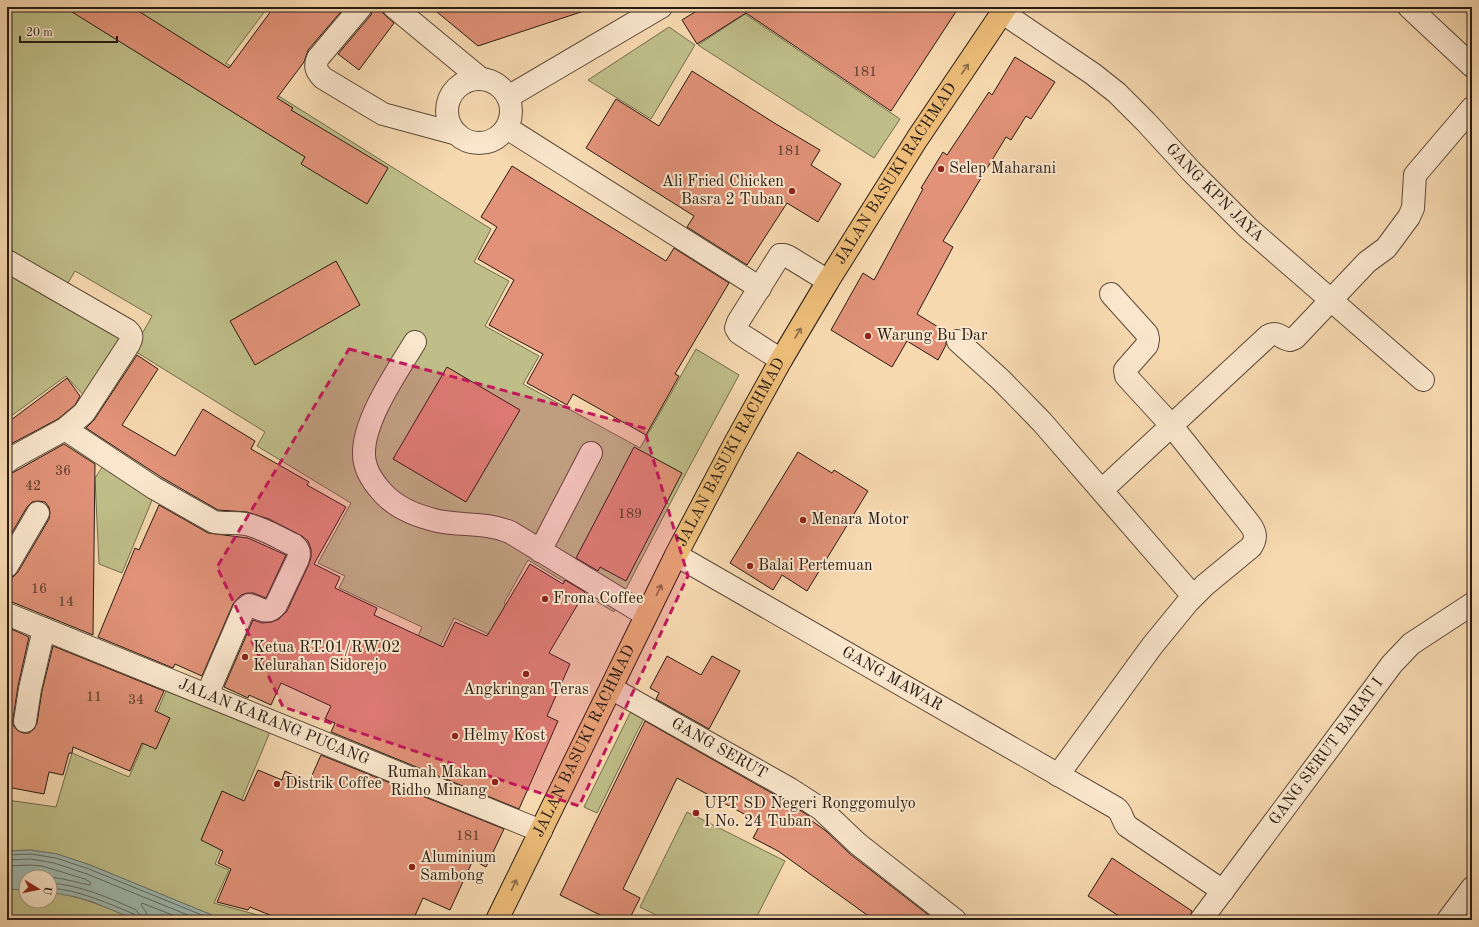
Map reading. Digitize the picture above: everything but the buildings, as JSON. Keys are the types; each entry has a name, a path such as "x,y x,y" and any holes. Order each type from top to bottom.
{"main road":[{"name":"JALAN BASUKI RACHMAD","path":"497,920 676,555 781,360 828,281 917,139 1004,10"}],"street":[{"path":"361,7 318,58 316,65 318,73 323,78 383,114 457,134"},
{"path":"394,7 481,79 495,83 503,89 512,108 508,128 500,136 491,141 480,143 470,142 460,137 452,129 448,119 447,108 450,97 464,82 481,79"},
{"path":"508,97 661,7"},
{"path":"1409,7 1472,66"},
{"name":"GANG KPN JAYA","path":"1004,10 1117,93 1191,171 1248,228 1423,380"},
{"path":"1102,490 1268,336 1277,333 1286,340 1292,340 1367,262 1386,248 1409,217 1413,208 1415,175 1472,108"},
{"path":"508,128 760,288"},
{"path":"781,360 742,336 736,330 738,322 778,257 782,255 789,257 828,281"},
{"path":"7,261 127,330 132,336 129,344 84,413 65,429 7,462"},
{"path":"1058,775 1152,646 1193,596 1251,547 1255,540 1255,533 1249,523 1171,425 1126,376 1125,370 1147,345 1148,339 1147,334 1111,294"},
{"path":"958,341 1002,380 1042,422 1193,596"},
{"path":"415,342 378,407 367,434 364,450 365,464 374,484 391,501 413,513 438,521 495,526 510,532 646,615"},
{"path":"65,429 154,488 214,522 222,524 238,523 253,526 294,546 298,550 298,559 276,605 272,610 265,611 249,605 244,609 207,695"},
{"path":"540,551 591,453"},
{"path":"7,566 38,513"},
{"name":"GANG MAWAR","path":"676,555 1120,811 1127,826 1223,891"},
{"name":"GANG SERUT BARAT I","path":"1201,920 1392,664 1411,644 1472,604"},
{"name":"JALAN KARANG PUCANG","path":"7,614 540,831"},
{"path":"25,721 30,689 44,629"},
{"name":"GANG SERUT","path":"611,688 790,789 821,809 858,844 955,920"},
{"path":"1448,920 1472,888"}],"highlighted area":[{"path":"349,349 644,428 688,576 579,806 283,707 217,567"}],"shaded area":[{"path":"7,7 268,7 226,63 491,229 474,262 509,281 485,326 539,356 523,384 640,448 696,349 739,375 614,612 528,560 504,603 513,610 499,639 454,618 437,653 415,643 422,627 339,588 345,576 318,563 351,503 257,446 265,432 133,350 152,316 75,271 62,293 7,261"},
{"path":"745,14 900,119 874,158 698,45"},
{"path":"669,27 695,45 651,119 588,80"},
{"path":"7,267 127,336 87,399 66,376 7,419"},
{"path":"107,460 155,493 122,573 99,564 95,478"},
{"path":"166,691 270,732 215,864 229,870 214,903 276,920 224,920 90,865 57,854 31,850 7,851 7,800 56,807 72,753 129,777"},
{"path":"632,709 645,716 597,813 584,807"},
{"path":"687,812 785,861 755,920 666,920 640,907"},
{"path":"7,889 18,890 18,909 58,909 58,893 83,899 136,920 7,920"}],"water":[{"path":"31,850 57,854 90,865 224,920 136,920 93,902 58,894 58,869 18,869 18,890 7,889 7,851"}],"place":[{"name":"Selep Maharani","path":"941,169"},
{"name":"Ali Fried Chicken Basra 2 Tuban","path":"792,191"},
{"name":"Warung Bu Dar","path":"868,336"},
{"name":"Menara Motor","path":"803,520"},
{"name":"Balai Pertemuan","path":"750,566"},
{"name":"Frona Coffee","path":"545,599"},
{"name":"Ketua RT.01/RW.02 Kelurahan Sidorejo","path":"245,657"},
{"name":"Angkringan Teras","path":"526,674"},
{"name":"Helmy Kost","path":"455,736"},
{"name":"Rumah Makan Ridho Minang","path":"495,782"},
{"name":"Distrik Coffee","path":"277,784"},
{"name":"UPT SD Negeri Ronggomulyo I No. 24 Tuban","path":"696,813"},
{"name":"Aluminium Sambong","path":"412,867"}]}
